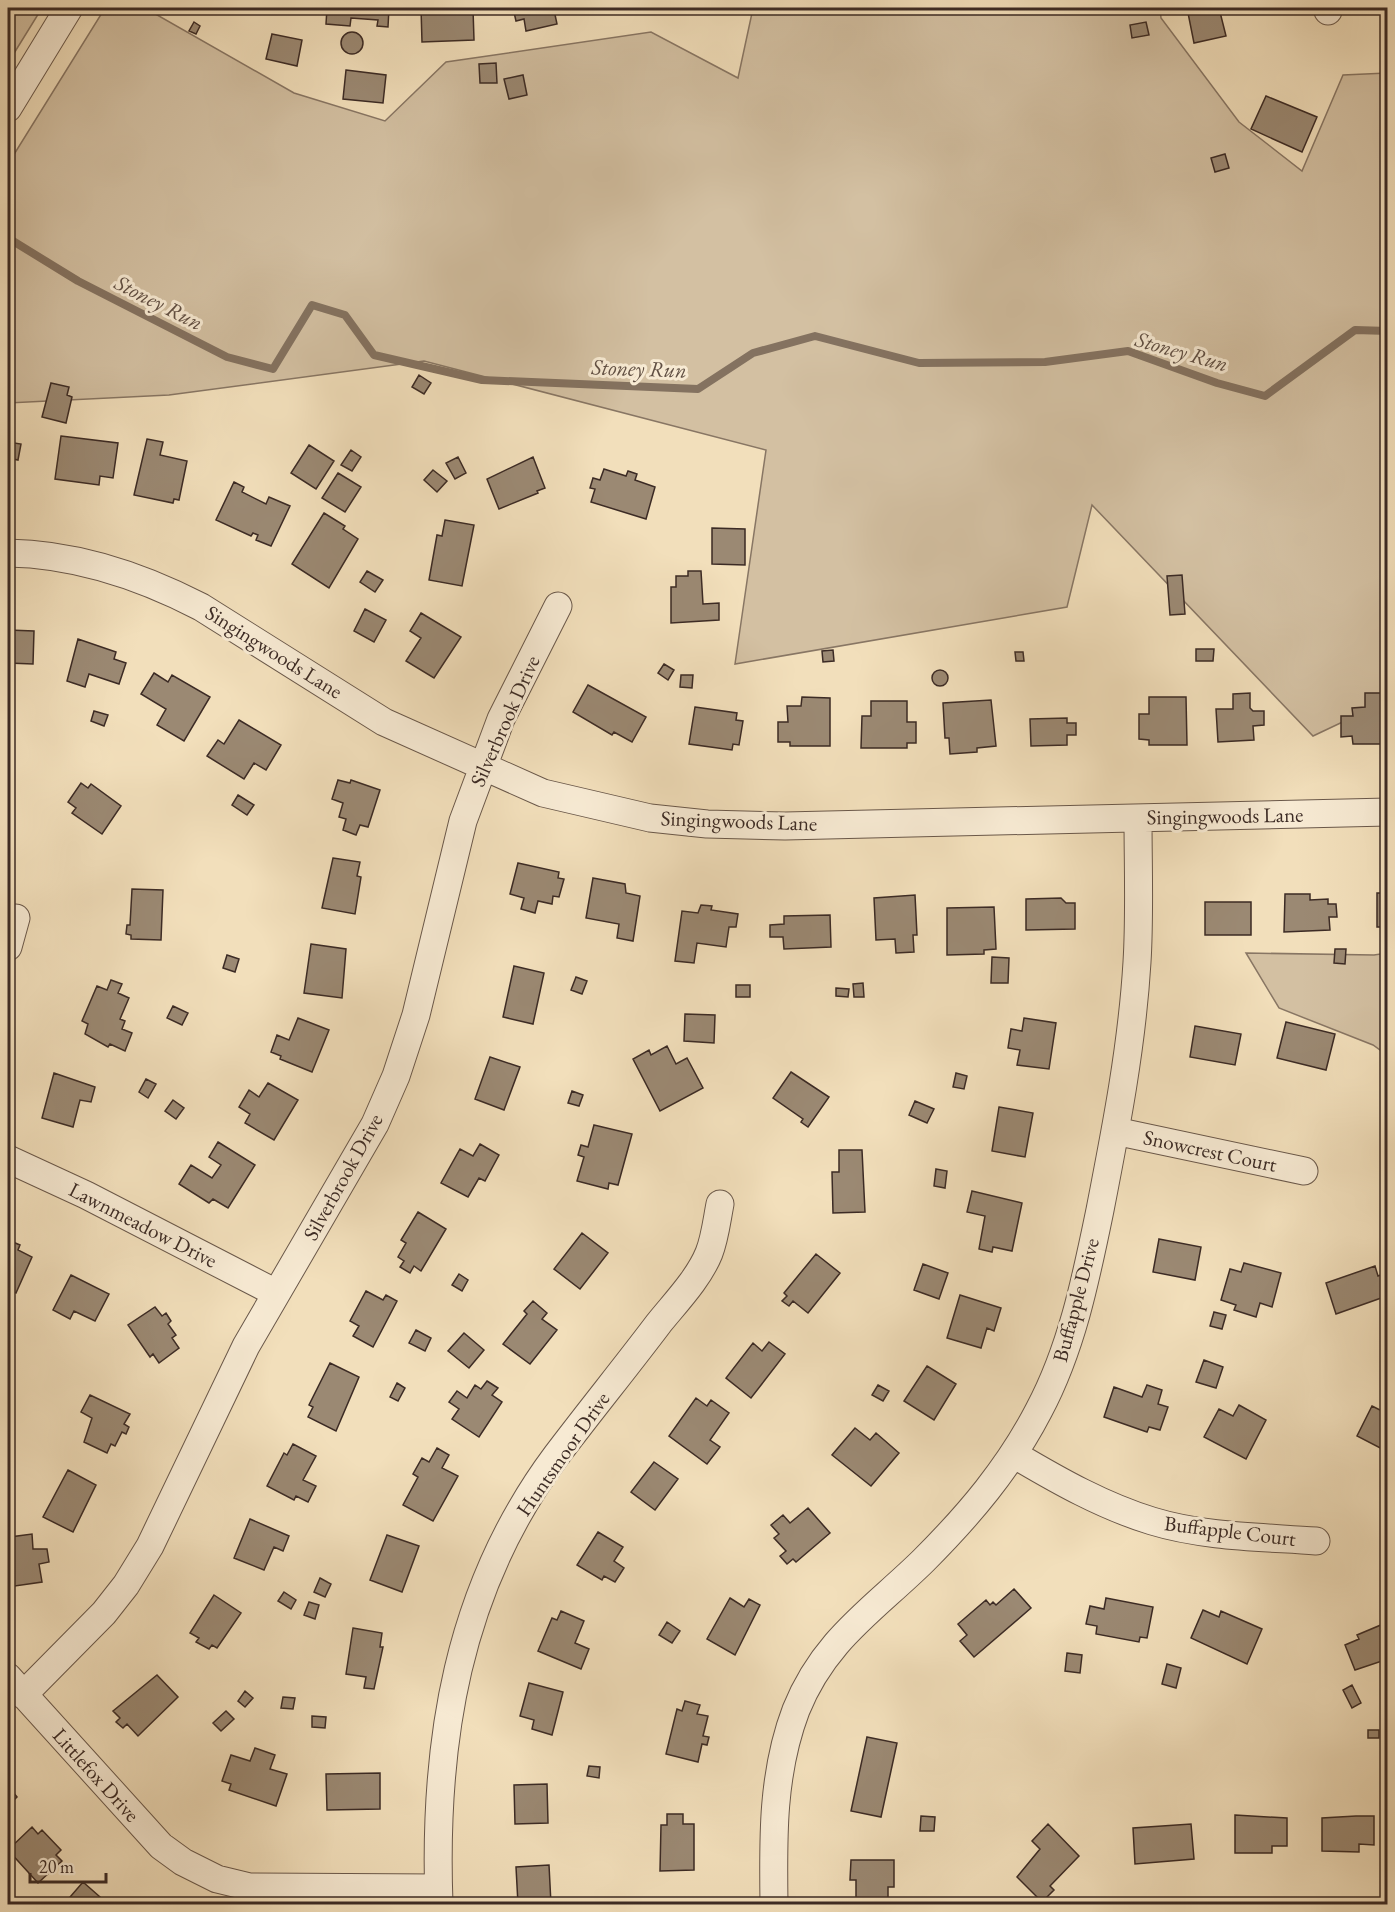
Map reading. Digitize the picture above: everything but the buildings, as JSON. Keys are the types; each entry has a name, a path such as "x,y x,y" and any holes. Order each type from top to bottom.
{"street":[{"path":"8,108 69,8"},
{"name":"Singingwoods Lane","path":"8,553 54,557 113,570 169,591 201,607 384,722 543,793 650,818 707,824 785,826 1388,812"},
{"name":"Silverbrook Drive","path":"15,1686 104,1613 126,1585 150,1546 246,1346 375,1124 396,1076 416,1015 463,821 501,718 558,606"},
{"name":"Buffapple Drive","path":"774,1905 775,1794 783,1752 802,1699 822,1663 844,1632 967,1516 1015,1455 1053,1382 1076,1317 1115,1131 1130,1039 1137,960 1138,818"},
{"path":"8,947 16,918"},
{"name":"Snowcrest Court","path":"1115,1131 1304,1171"},
{"name":"Lawnmeadow Drive","path":"8,1159 86,1195 276,1293"},
{"name":"Huntsmoor Drive","path":"439,1896 440,1775 448,1711 462,1647 482,1593 507,1537 555,1458 688,1286 709,1253 720,1204"},
{"name":"Buffapple Court","path":"1015,1455 1071,1488 1153,1521 1226,1535 1316,1542"},
{"name":"Littlefox Drive","path":"15,1686 161,1846 183,1862 217,1879 250,1887 439,1896"}],"shaded area":[{"path":"8,8 42,8 8,63"},
{"path":"105,8 145,8 294,93 385,121 446,62 651,32 738,78 752,13 785,8 1160,8 1161,18 1239,122 1302,171 1343,75 1387,73 1387,701 1313,736 1092,505 1067,607 735,664 766,450 424,361 169,395 8,403 8,164"},
{"path":"1246,953 1374,955 1387,953 1387,1055 1373,1045 1279,1008"}],"waterway":[{"name":"Stoney Run","path":"8,238 78,281 227,357 273,369 312,305 345,315 374,355 482,380 698,389 753,353 815,336 919,363 1045,362 1128,351 1217,383 1265,396 1355,330 1388,331"}]}
